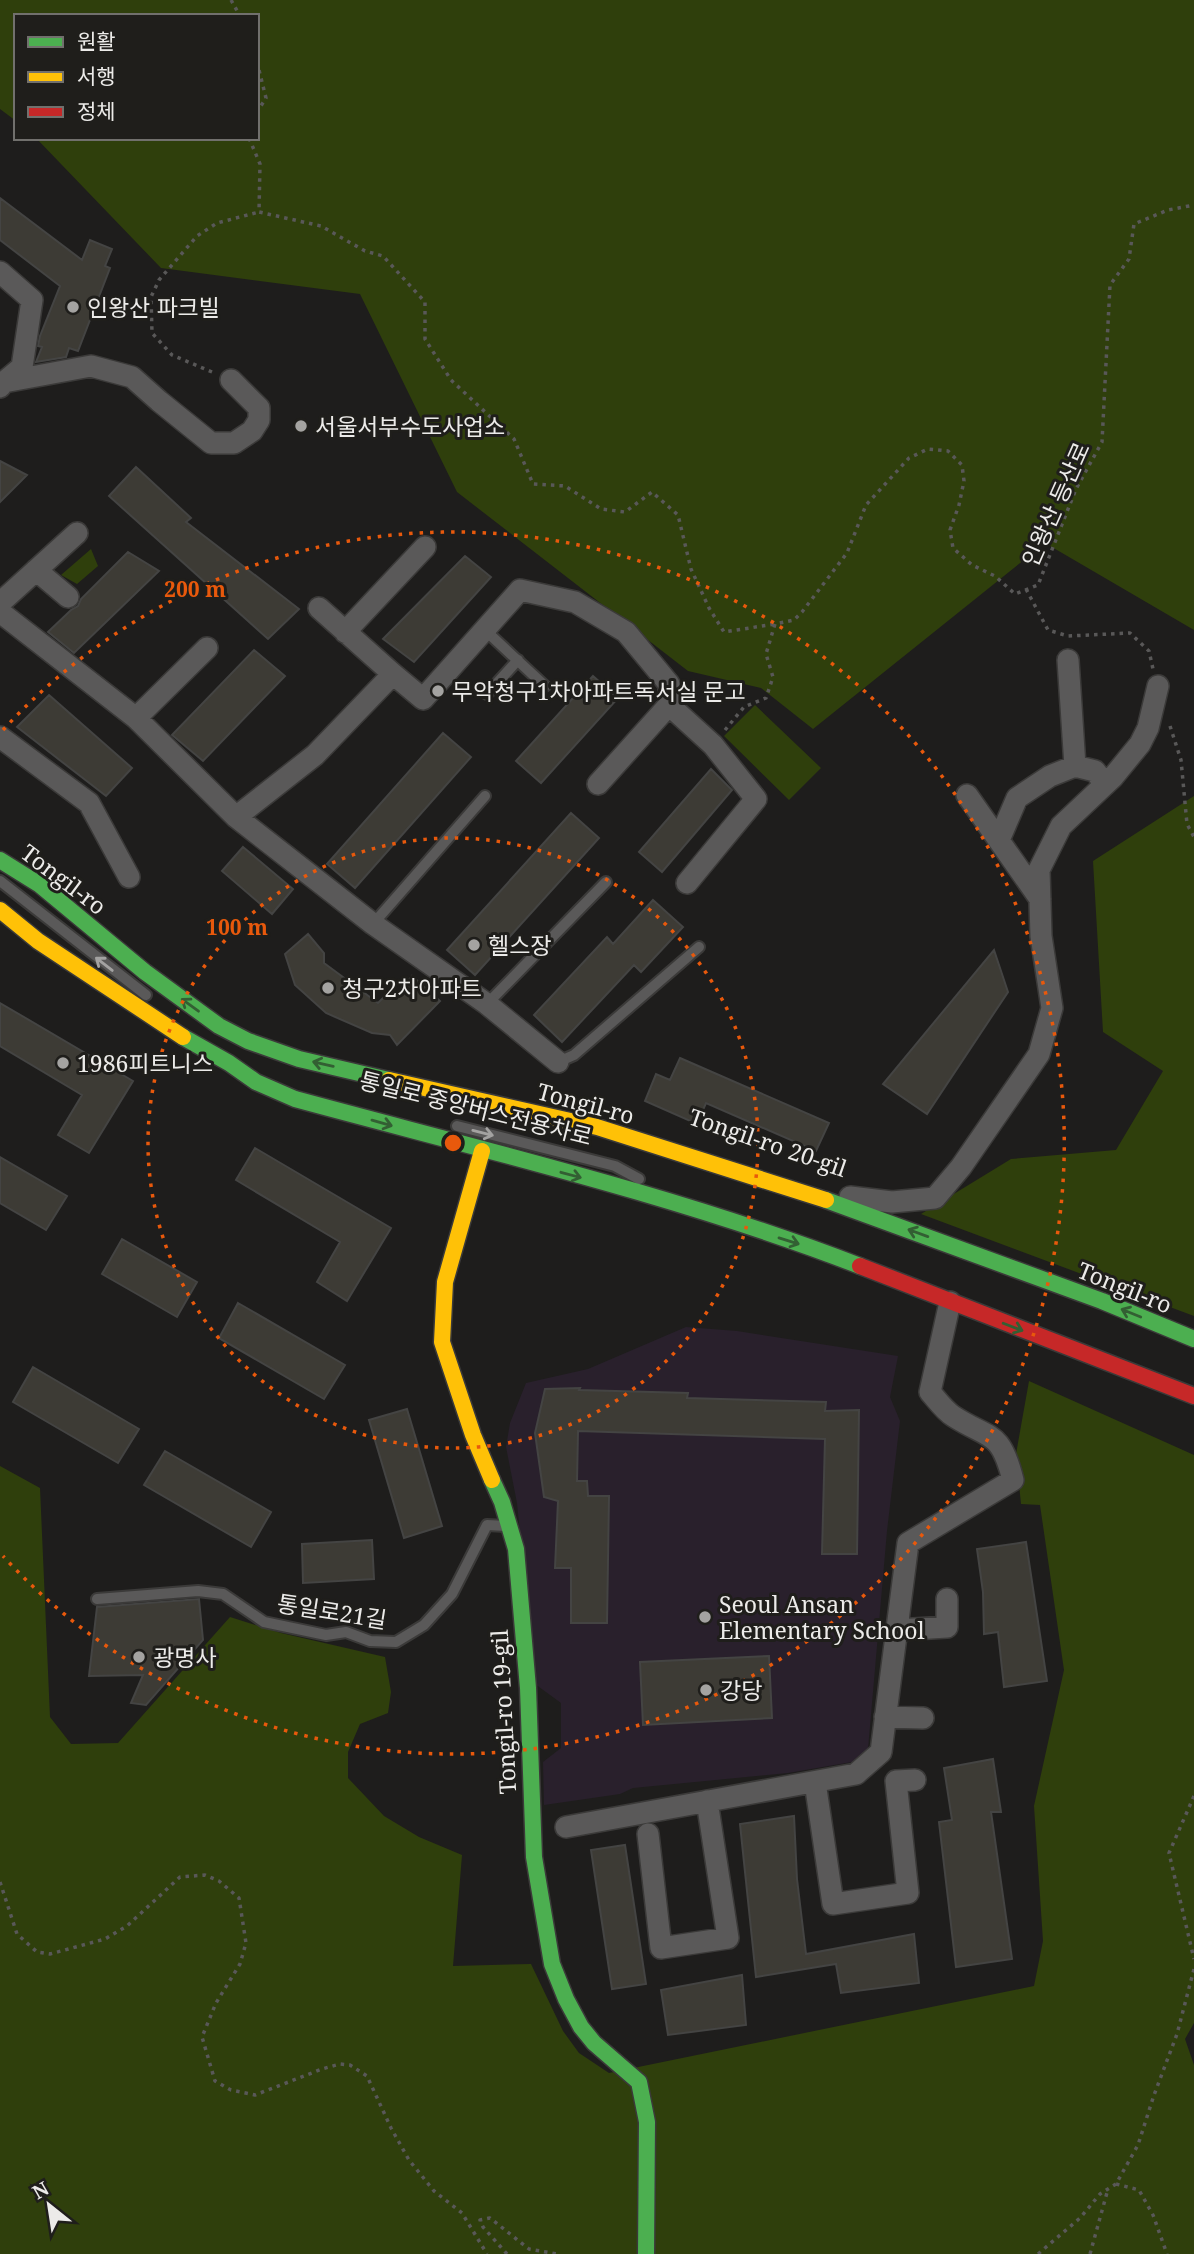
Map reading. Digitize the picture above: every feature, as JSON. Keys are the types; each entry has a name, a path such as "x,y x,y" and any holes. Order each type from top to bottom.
{"main road":[{"name":"Tongil-ro","path":"0,860 40,885 145,972 219,1026 248,1041 299,1059 597,1127 791,1187 1102,1301 1194,1339"},
{"path":"0,910 38,941 166,1028 229,1063 256,1082 295,1099 611,1185 845,1259 1194,1396"},
{"path":"229,1063 248,1041"},
{"name":"Tongil-ro 19-gil","path":"482,1151 445,1282 442,1342 473,1435 502,1502 516,1549 528,1688 534,1857 552,1964 566,1999 581,2026 594,2043 639,2082 648,2122 646,2254"}],"street":[{"path":"0,272 32,300 22,367 2,384"},
{"path":"2,384 91,366 132,377 211,443 234,443 252,431 259,420 259,408 232,380"},
{"path":"0,603 77,533"},
{"path":"345,632 425,547"},
{"path":"36,570 68,597"},
{"path":"319,608 423,699 520,590 575,602 626,632 669,684 669,705 598,784"},
{"path":"0,612 136,718 236,817 373,924 487,1004 558,1062"},
{"path":"136,718 206,648"},
{"path":"1068,660 1075,766"},
{"path":"236,817 315,755 393,674"},
{"name":"Tongil-ro 20-gil","path":"636,1139 643,1127 834,1195 892,1202 935,1198 961,1167 1039,1054 1052,1008 1041,936 1039,870 1061,826 1105,784 1140,744 1148,728 1158,686"},
{"path":"669,705 713,745 757,799 687,883"},
{"path":"0,737 89,803 129,877"},
{"path":"999,841 1017,798 1050,776 1075,766 1094,771 1105,784"},
{"path":"967,795 1040,899"},
{"path":"566,1826 856,1774 881,1752 908,1543 1013,1480 1007,1455 991,1435 950,1415 930,1392 950,1301"},
{"path":"897,1630 947,1627 947,1599"},
{"path":"885,1717 923,1718"},
{"path":"815,1782 833,1904 908,1893 896,1781 915,1780"},
{"path":"648,1834 660,1948 728,1938 707,1801"}],"lane":[{"path":"485,630 545,686"},
{"path":"486,694 518,660"},
{"path":"373,924 485,796"},
{"path":"0,881 107,967 158,1003"},
{"path":"487,1004 606,882"},
{"path":"558,1062 574,1055 699,947"},
{"path":"209,1037 248,1041"},
{"path":"229,1063 268,1074"},
{"name":"통일로 중앙버스전용차로","path":"452,1125 615,1166 704,1215"},
{"name":"통일로21길","path":"97,1599 198,1591 223,1594 264,1622 326,1635 346,1632 370,1641 396,1642 424,1625 452,1594 487,1525 509,1526"}],"path":[{"path":"259,70 266,98 259,108"},
{"path":"250,140 260,164 259,212"},
{"name":"인왕산 등산로","path":"775,624 794,620 802,612 847,553 866,505 909,458 928,449 948,452 962,466 964,481 950,530 953,548 972,565 995,576 1015,594 1038,584 1076,489 1102,442 1110,285 1129,259 1134,224 1168,210 1194,205"},
{"path":"232,380 172,355 152,332 152,298 159,279 197,236 217,223 259,212 321,226 365,251 383,256 425,302 425,340 451,380 514,439 533,484 565,486 601,509 625,512 652,492 678,515 691,569 709,608 724,632 775,624 766,654 773,677 766,698 744,707 713,745"},
{"path":"1026,589 1048,630 1068,636 1130,634 1149,651 1158,686"},
{"path":"1169,723 1181,760 1188,824 1194,836"},
{"path":"1194,1796 1169,1853 1194,1959"},
{"path":"0,1882 17,1934 37,1952 50,1954 104,1938 127,1926 180,1877 205,1875 219,1881 239,1898 246,1943 240,1964 216,2003 202,2037 215,2081 231,2090 255,2095 322,2069 340,2064 350,2065 367,2076 409,2160 435,2191 461,2213 487,2254"},
{"path":"1038,2254 1080,2218 1100,2194 1116,2184 1138,2145 1177,2034 1194,1969"},
{"path":"1116,2184 1139,2190 1153,2215 1167,2254"},
{"path":"1090,2254 1108,2189"},
{"path":"507,2254 480,2220 490,2218 529,2249 557,2254"}],"shaded area":[{"name":"Seoul Ansan Elementary School","path":"686,1327 737,1331 898,1356 890,1397 900,1421 887,1531 868,1749 852,1762 788,1773 633,1788 620,1794 544,1805 543,1762 561,1748 561,1703 535,1684 517,1503 506,1447 510,1423 526,1383 588,1369"}],"green space":[{"path":"0,0 1194,0 1194,630 1045,543 813,729 761,688 688,671 457,492 360,294 161,268 38,140 259,140 259,14 14,14 14,120 0,109"},
{"path":"91,549 98,566 77,584 61,575"},
{"path":"755,705 821,768 789,800 724,736"},
{"path":"1194,796 1194,1316 921,1214 1011,1159 1116,1150 1163,1071 1103,1032 1093,861"},
{"path":"1029,1381 1194,1455 1194,2023 1185,2039 1194,2065 1194,2254 0,2254 0,1466 40,1488 50,1717 71,1744 118,1743 230,1617 281,1633 385,1657 391,1692 388,1713 360,1724 348,1752 348,1778 384,1816 419,1837 462,1855 453,1966 531,1964 563,2031 579,2053 609,2073 1034,1986 1043,1941 1034,1806 1064,1670 1040,1505 1021,1504 1016,1454"}],"building":[{"name":"인왕산 파크빌","path":"0,198 82,260 90,240 112,249 105,266 110,268 78,351 69,348 66,357 36,362 42,347 38,346 40,336 60,286 0,240"},
{"path":"0,461 27,475 0,502"},
{"path":"136,467 191,518 186,522 299,609 268,639 109,496"},
{"path":"128,552 159,571 74,653 48,632 78,606 81,599"},
{"path":"465,556 491,577 414,662 383,639"},
{"path":"254,650 285,676 203,761 172,735"},
{"path":"593,676 618,698 541,783 516,761"},
{"path":"49,695 132,768 106,796 17,727"},
{"path":"443,733 471,757 355,888 327,864"},
{"path":"711,769 732,790 662,872 639,852"},
{"path":"571,813 599,838 475,975 447,950"},
{"path":"243,847 293,889 272,914 222,871"},
{"path":"653,900 683,927 641,972 634,965 562,1042 534,1015 607,937 613,944"},
{"name":"청구2차아파트","path":"308,934 324,953 324,963 378,1003 390,991 395,997 412,976 440,1001 397,1045 390,1035 372,1033 326,1013 295,985 285,954"},
{"path":"994,950 1008,992 927,1114 883,1084"},
{"path":"0,1003 133,1081 89,1153 58,1135 82,1095 0,1046"},
{"path":"680,1058 829,1123 816,1151 706,1103 697,1124 645,1101 656,1074 670,1080"},
{"path":"255,1148 391,1228 347,1301 317,1282 340,1242 236,1180"},
{"path":"0,1157 67,1196 46,1230 0,1203"},
{"path":"122,1239 197,1282 177,1317 102,1274"},
{"path":"238,1303 345,1365 324,1399 219,1338"},
{"path":"33,1367 139,1429 118,1463 13,1402"},
{"name":"Seoul Ansan Elementary School","path":"580,1388 579,1390 688,1393 687,1398 826,1402 825,1411 859,1410 857,1554 822,1554 825,1439 578,1431 577,1481 587,1481 588,1496 609,1496 607,1623 571,1623 571,1568 555,1568 558,1501 544,1497 535,1433 545,1389"},
{"path":"407,1409 442,1526 404,1538 369,1420"},
{"path":"165,1451 271,1512 251,1547 144,1485"},
{"path":"372,1540 374,1579 303,1583 302,1544"},
{"path":"1026,1542 1047,1681 1004,1687 998,1632 984,1634 983,1592 977,1549"},
{"name":"광명사","path":"199,1599 203,1640 146,1705 131,1703 143,1675 89,1676 97,1607"},
{"name":"강당","path":"769,1656 772,1718 643,1725 640,1662"},
{"path":"993,1759 1001,1812 991,1812 1012,1959 956,1967 939,1822 952,1820 944,1768"},
{"path":"794,1816 797,1879 806,1954 914,1934 919,1983 841,1993 836,1964 756,1977 740,1824"},
{"path":"625,1845 646,1984 612,1989 591,1850"},
{"path":"742,1975 746,2025 668,2035 661,1990"}],"traffic: fast":[{"path":"0,860 40,885 145,972 219,1026 248,1041 299,1059 389,1080"},
{"path":"183,1037 256,1082 295,1099 651,1196 860,1266"},
{"path":"826,1200 1102,1301 1194,1339"},
{"path":"492,1480 502,1502 516,1549 528,1688 534,1857 552,1964 581,2027 594,2043 639,2082 647,2122 646,2254"}],"traffic: slow":[{"path":"0,910 38,941 183,1037"},
{"path":"389,1080 597,1127 826,1200"},
{"path":"482,1151 445,1282 442,1342 473,1435 492,1480"}],"traffic: jam":[{"path":"860,1266 1194,1396"}],"place":[{"name":"인왕산 파크빌","path":"73,307"},
{"name":"서울서부수도사업소","path":"301,426"},
{"name":"무악청구1차아파트독서실 문고","path":"438,691"},
{"name":"헬스장","path":"474,945"},
{"name":"청구2차아파트","path":"328,988"},
{"name":"1986피트니스","path":"63,1063"},
{"name":"Seoul Ansan Elementary School","path":"705,1617"},
{"name":"광명사","path":"139,1657"},
{"name":"강당","path":"706,1690"}]}
